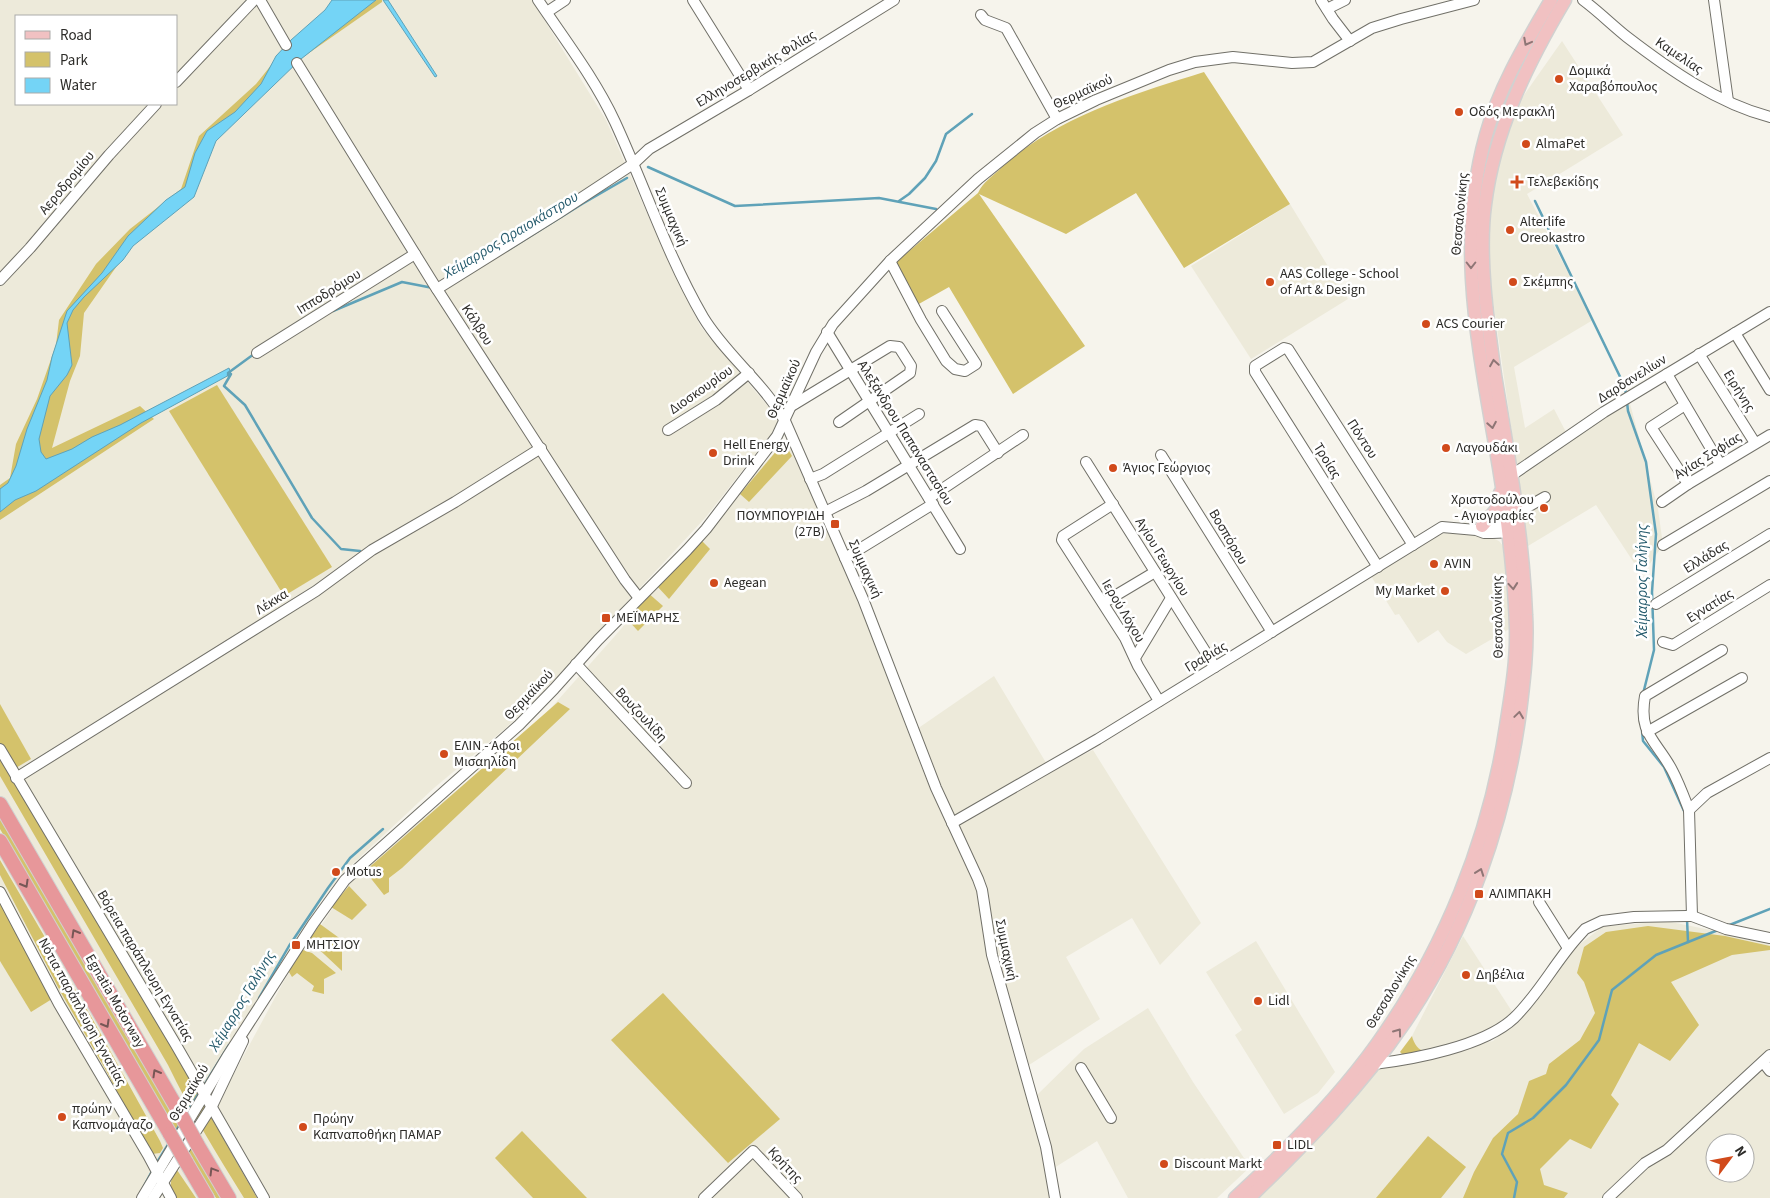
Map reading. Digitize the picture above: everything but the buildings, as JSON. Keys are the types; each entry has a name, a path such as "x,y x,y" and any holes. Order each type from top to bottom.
{"highway":[{"name":"Egnatia Motorway","path":"0,804 229,1198"},
{"name":"Egnatia Motorway","path":"0,842 207,1198"}],"main road":[{"name":"Θεσσαλονίκης","path":"1249,1198 1301,1146 1374,1064 1420,1000 1455,934 1484,861 1500,810 1516,742 1526,656 1525,593 1514,524 1501,486 1481,367 1470,271 1472,216 1486,133 1498,100 1506,81 1551,0"},
{"name":"Θεσσαλονίκης","path":"1236,1198 1317,1116 1350,1078 1376,1045 1408,998 1444,930 1462,888 1483,830 1494,790 1504,744 1513,681 1516,627 1512,475 1489,329 1484,262 1484,209 1497,144 1514,98 1529,64 1565,0"},
{"path":"1479,528 1496,510 1501,486"}],"street":[{"path":"178,80 254,0"},
{"path":"260,0 286,45"},
{"name":"Συμμαχική","path":"538,0 593,82 608,108 668,248 699,310 714,333 772,401 785,421 845,558 881,644 919,745 982,890 992,955 1046,1147 1055,1198"},
{"path":"546,12 565,0"},
{"path":"693,0 749,90"},
{"name":"Ελληνοσερβικής Φιλίας","path":"438,289 633,164 649,149 749,90 894,0"},
{"path":"1345,0 1324,4 1341,31 1350,41"},
{"name":"Θερμαϊκού","path":"142,1198 204,1094 313,924 345,880 514,730 706,529 778,436 816,352 827,332 851,302 890,262 1006,155 1034,133 1057,119 1134,83 1194,62 1233,56 1306,64 1320,60 1372,28 1474,0"},
{"name":"Καμελίας","path":"1583,0 1595,4 1626,36 1690,81 1728,102 1770,117"},
{"path":"1714,0 1728,102"},
{"path":"981,15 985,20 1006,28 1057,119"},
{"name":"Κάλβου","path":"297,63 438,289 625,580 639,598"},
{"name":"Αεροδρομίου","path":"0,280 155,105"},
{"name":"Ιπποδρόμου","path":"256,353 416,254"},
{"path":"890,262 921,320 946,361 955,369 966,371 976,364 942,311"},
{"name":"Δαρδανελίων","path":"1512,475 1604,412 1770,312"},
{"name":"Αλεξάνδρου Παπαναστασίου","path":"827,332 960,549"},
{"path":"1735,333 1770,390"},
{"path":"792,405 890,346 895,345 902,349 911,366 910,373 839,422"},
{"name":"Πόντου","path":"1254,370 1255,366 1286,348 1413,545"},
{"name":"Ειρήνης","path":"1699,354 1755,443"},
{"name":"Τροίας","path":"1254,370 1378,567"},
{"name":"Διοσκουρίου","path":"668,430 716,400 749,373"},
{"path":"1667,374 1720,464"},
{"path":"1685,406 1651,427 1688,484"},
{"path":"810,478 823,474 919,414"},
{"path":"825,512 866,491 975,424 978,425 998,453"},
{"path":"845,558 931,501 1023,435"},
{"name":"Αγίας Σοφίας","path":"1662,502 1720,464 1770,435"},
{"name":"Λέκκα","path":"16,778 316,591 372,550 455,502 541,448"},
{"name":"Βοσπόρου","path":"1161,455 1272,632"},
{"name":"Αγίου Γεωργίου","path":"1086,462 1215,667"},
{"path":"1663,545 1770,481"},
{"path":"1514,524 1545,497"},
{"name":"Ιερού Λόχου","path":"1112,504 1063,536 1062,540 1103,603 1159,701"},
{"name":"Γραβιάς","path":"952,823 1098,738 1442,527 1479,528 1490,524 1514,524"},
{"name":"Ελλάδας","path":"1656,604 1770,534"},
{"path":"1103,603 1155,572"},
{"name":"Εγνατίας","path":"1663,642 1673,645 1770,585"},
{"path":"1135,658 1171,598"},
{"path":"1692,916 1689,810 1671,769 1647,732 1643,716 1646,696 1722,650"},
{"name":"Βουζουλίδη","path":"576,664 686,783"},
{"path":"1647,732 1742,678"},
{"name":"Βόρεια παράπλευρη Εγνατίας","path":"0,749 212,1106 264,1198"},
{"path":"1689,810 1707,793 1770,758"},
{"name":"Νότια παράπλευρη Εγνατίας","path":"0,892 59,1004 171,1198"},
{"path":"1540,902 1568,948"},
{"path":"1374,1064 1415,1058 1492,1034 1515,1017 1524,1007 1568,948 1585,929 1602,921 1634,917 1692,916 1726,929 1770,938"},
{"name":"Θερμαϊκού","path":"153,1198 212,1106 242,1045 246,1030"},
{"path":"1608,1198 1645,1163 1667,1150 1766,1058 1770,1071"},
{"path":"1081,1068 1111,1118"},
{"name":"Κρήτης","path":"704,1198 753,1152 797,1198"}],"shaded area":[{"path":"0,0 532,0 606,120 673,272 701,327 767,405 778,423 706,517 557,677 506,728 434,788 340,876 322,900 138,1198 0,1198"},
{"path":"1562,41 1623,135 1527,194 1593,320 1514,367 1525,428 1554,409 1567,434 1628,396 1658,509 1663,545 1642,575 1596,505 1528,546 1490,279 1489,215 1497,169 1519,102"},
{"name":"AAS College - School of Art & Design","path":"1290,204 1348,299 1251,359 1191,266"},
{"path":"790,439 865,620 931,791 977,887 1056,1198 163,1198 229,1083 285,979 353,878 542,718 658,586 656,585 784,442"},
{"path":"1438,533 1488,536 1499,541 1503,546 1511,628 1466,654 1447,642 1438,630 1418,643 1399,614 1395,615 1371,576"},
{"path":"994,676 1051,771 1093,750 1201,923 1160,965 1132,918 1066,957 1100,1019 1029,1065 1007,990 985,887 917,729"},
{"path":"1666,921 1770,942 1770,1198 1242,1198 1367,1066 1493,1041 1527,1011 1571,951 1602,927"},
{"name":"Δηβέλια","path":"1463,936 1513,1013 1493,1031 1426,1052 1421,1051 1414,1044 1412,1036"},
{"name":"Lidl","path":"1256,941 1335,1072 1318,1093 1284,1114 1235,1035 1242,1030 1206,972"},
{"path":"1148,1008 1193,1082 1250,1167 1217,1198 1128,1198 1097,1141 1054,1168 1036,1096 1084,1049"}],"green space":[{"path":"334,0 382,0 382,2 299,60 214,141 188,201 135,240 84,313 80,356 70,381 52,448 140,406 154,419 0,520 0,485 10,478 16,444 37,399 56,345 59,320 96,264 130,229 181,189 199,136 256,84 288,44 326,13"},
{"path":"1204,72 1290,204 1184,268 1136,193 1066,234 979,194 1085,346 1013,394 949,287 917,305 895,263 978,193 985,182 1001,168 1047,134 1097,109 1150,89"},
{"path":"217,385 332,567 284,596 169,411"},
{"path":"784,442 792,456 749,502 740,494"},
{"path":"699,538 710,549 669,599 656,585"},
{"path":"647,592 663,606 638,631 625,617"},
{"path":"558,702 570,709 402,868 389,878 389,892 384,895 365,871"},
{"path":"0,704 31,759 14,769 0,744"},
{"path":"0,759 140,992 257,1198 244,1198 204,1132 168,1065 0,776"},
{"path":"0,819 222,1198 216,1198 173,1128 0,829"},
{"path":"0,860 93,1020 160,1141 163,1148 160,1153 152,1154 60,991 0,875"},
{"path":"349,886 367,905 352,920 331,907"},
{"path":"0,900 52,999 31,1012 0,961"},
{"path":"320,924 342,940 342,971 309,940"},
{"path":"1648,926 1725,936 1770,946 1770,950 1732,955 1671,982 1699,1025 1670,1061 1639,1043 1611,1095 1619,1104 1591,1149 1570,1139 1540,1169 1544,1185 1568,1193 1564,1198 1463,1198 1474,1172 1493,1138 1518,1114 1529,1081 1546,1074 1549,1064 1580,1040 1595,1013 1584,982 1577,973 1584,947 1606,932"},
{"path":"300,949 312,953 336,973 324,979 324,994 312,991 314,986 297,973 292,977 289,972"},
{"path":"663,993 780,1119 728,1163 611,1040"},
{"path":"1412,1036 1417,1046 1426,1052 1403,1055 1400,1052"},
{"path":"522,1131 587,1198 533,1198 495,1158"},
{"path":"1428,1136 1466,1167 1441,1198 1376,1198"},
{"path":"177,1170 196,1198 175,1198 171,1184 172,1177"}],"water":[{"path":"332,0 376,0 301,59 216,141 194,197 133,246 123,260 73,310 67,323 72,365 67,375 50,396 39,439 41,452 46,459 72,449 229,368 231,374 141,423 36,491 15,500 0,512 0,489 8,483 16,466 27,429 47,380 52,357 67,311 102,273 128,236 166,200 185,187 195,153 207,131 235,112 261,84 276,56 325,10"},
{"path":"383,0 388,0 437,76 435,77"}],"waterway":[{"path":"899,201 925,178 936,161 946,134 972,114"},
{"path":"648,167 735,206 879,198 936,209"},
{"name":"Χείμαρρος Ωραιοκάστρου","path":"508,250 627,178"},
{"name":"Χείμαρρος Γαλήνης","path":"1535,201 1625,387 1626,396"},
{"name":"Χείμαρρος Ωραιοκάστρου","path":"333,311 402,282 433,288"},
{"name":"Χείμαρρος Ωραιοκάστρου","path":"228,373 254,354"},
{"name":"Χείμαρρος Ωραιοκάστρου","path":"228,375 231,374 224,386 245,405 312,518 341,549 360,551"},
{"name":"Χείμαρρος Γαλήνης","path":"1627,402 1628,411 1646,462 1656,534 1652,592 1654,650 1643,694"},
{"name":"Χείμαρρος Γαλήνης","path":"1642,731 1643,741 1664,767 1684,811"},
{"name":"Χείμαρρος Γαλήνης","path":"259,998 289,946 350,858 383,829"},
{"name":"Χείμαρρος Γαλήνης","path":"1727,926 1770,909"},
{"name":"Χείμαρρος Γαλήνης","path":"1687,919 1688,942"},
{"name":"Χείμαρρος Γαλήνης","path":"1514,1198 1517,1182 1502,1154 1508,1133 1533,1118 1566,1085 1599,1040 1612,990 1656,955 1718,930"},
{"name":"Χείμαρρος Γαλήνης","path":"203,1087 229,1045"},
{"name":"Χείμαρρος Γαλήνης","path":"186,1114 200,1091"},
{"name":"Χείμαρρος Γαλήνης","path":"174,1134 181,1123"},
{"name":"Χείμαρρος Γαλήνης","path":"156,1164 169,1143"},
{"name":"Χείμαρρος Γαλήνης","path":"143,1188 152,1171"}],"place":[{"name":"Δομικά Χαραβόπουλος","path":"1559,79"},
{"name":"Οδός Μερακλή","path":"1459,112"},
{"name":"AlmaPet","path":"1526,144"},
{"name":"Τελεβεκίδης","path":"1517,182"},
{"name":"Alterlife Oreokastro","path":"1510,230"},
{"name":"AAS College - School of Art & Design","path":"1270,282"},
{"name":"Σκέμπης","path":"1513,282"},
{"name":"ACS Courier","path":"1426,324"},
{"name":"Λαγουδάκι","path":"1446,448"},
{"name":"Hell Energy Drink","path":"713,453"},
{"name":"Άγιος Γεώργιος","path":"1113,468"},
{"name":"Χριστοδούλου - Αγιογραφίες","path":"1544,508"},
{"name":"ΠΟΥΜΠΟΥΡΙΔΗ (27Β)","path":"835,524"},
{"name":"AVIN","path":"1434,564"},
{"name":"Aegean","path":"714,583"},
{"name":"My Market","path":"1445,591"},
{"name":"ΜΕΪΜΑΡΗΣ","path":"606,618"},
{"name":"ΕΛΙΝ - Αφοι Μισαηλίδη","path":"444,754"},
{"name":"Motus","path":"336,872"},
{"name":"ΑΛΙΜΠΑΚΗ","path":"1479,894"},
{"name":"ΜΗΤΣΙΟΥ","path":"296,945"},
{"name":"Δηβέλια","path":"1466,975"},
{"name":"Lidl","path":"1258,1001"},
{"name":"πρώην Καπνομάγαζο","path":"62,1117"},
{"name":"Πρώην Καπναποθήκη ΠΑΜΑΡ","path":"303,1127"},
{"name":"LIDL","path":"1277,1145"},
{"name":"Discount Markt","path":"1164,1164"}]}
